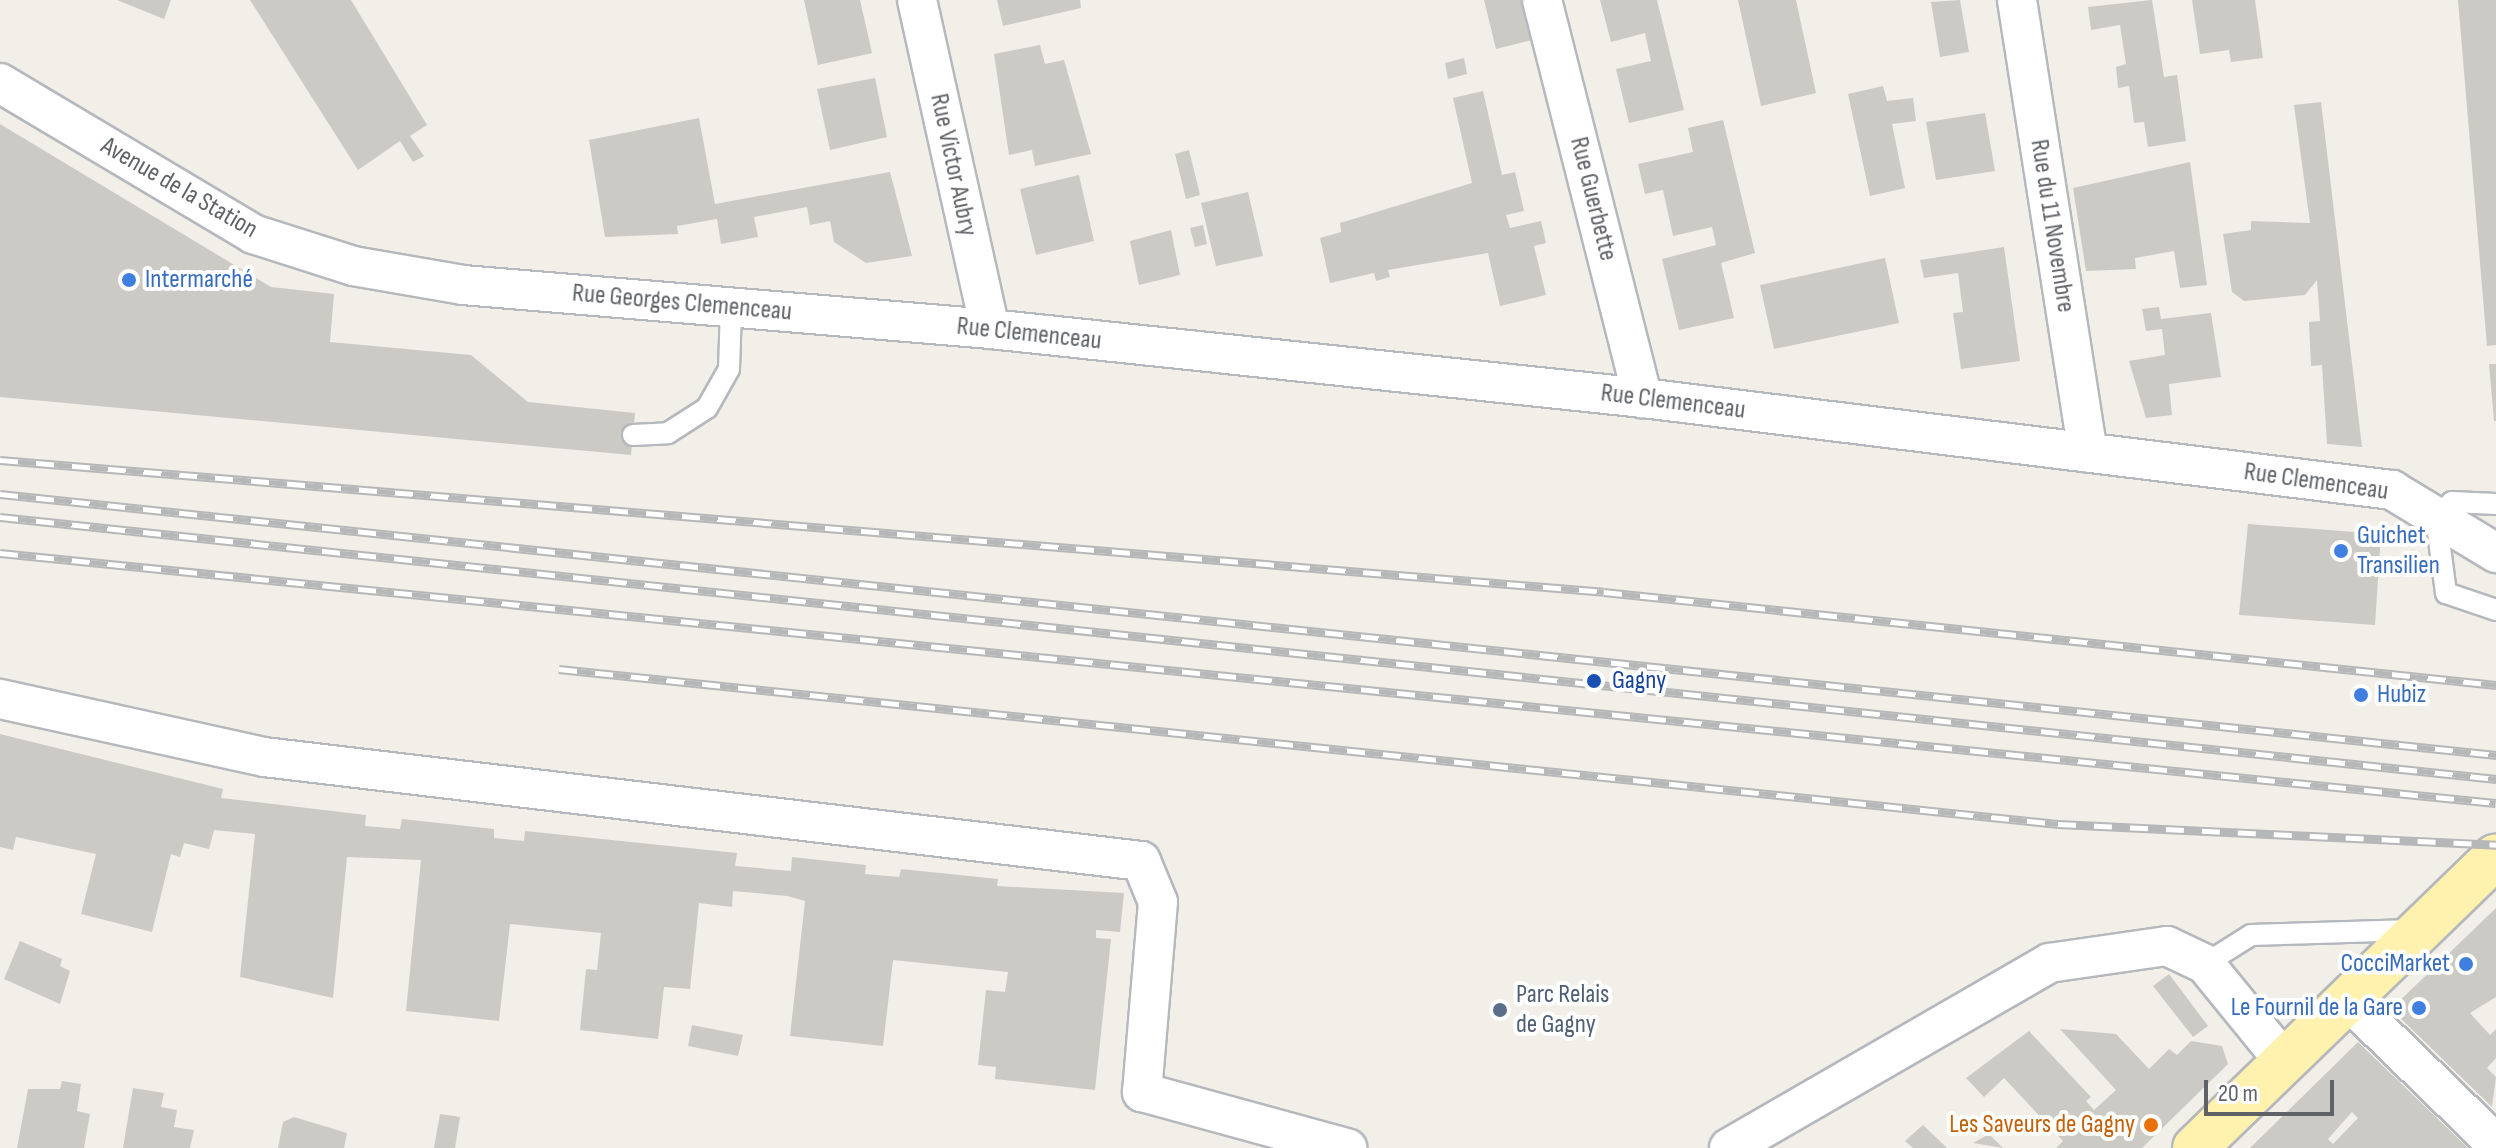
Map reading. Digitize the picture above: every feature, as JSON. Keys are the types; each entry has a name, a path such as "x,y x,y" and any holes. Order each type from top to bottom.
{"main road":[{"path":"2195,1148 2496,856"}],"street":[{"name":"Rue Victor Aubry","path":"917,0 990,329"},
{"name":"Rue Guerbette","path":"1542,0 1643,398"},
{"name":"Rue du 11 Novembre","path":"2017,0 2088,452"},
{"name":"Avenue de la Station","path":"0,83 253,234 353,266 463,285"},
{"name":"Rue Georges Clemenceau","path":"463,285 901,322"},
{"name":"Rue Clemenceau","path":"901,322 1643,398 2392,490 2496,553"},
{"path":"0,699 264,757 1141,861 1158,902 1142,1092 1347,1148"},
{"path":"1729,1148 2049,963 2167,946 2205,964 2285,1062"},
{"path":"2348,1000 2496,1144"}],"lane":[{"path":"633,435 668,433 707,408 729,369 731,308"},
{"path":"2496,504 2452,502 2436,517 2446,593 2496,610"},
{"path":"2205,964 2251,935 2421,929"}],"building":[{"path":"117,0 171,0 164,19"},
{"path":"250,0 351,0 427,125 410,136 424,156 413,162 400,141 358,170"},
{"path":"804,0 860,0 872,53 818,65"},
{"path":"997,0 1080,0 1081,8 1003,26"},
{"path":"1484,0 1522,0 1532,40 1496,49"},
{"path":"1600,0 1657,0 1684,110 1629,123 1616,69 1651,61 1645,33 1611,42"},
{"path":"1738,0 1796,0 1816,93 1761,106"},
{"path":"1960,0 1969,52 1940,57 1931,2"},
{"path":"2152,0 2164,77 2177,75 2186,141 2148,147 2144,122 2134,123 2129,86 2118,88 2116,67 2126,64 2120,25 2091,30 2088,7"},
{"path":"2192,0 2255,0 2263,58 2231,62 2229,50 2200,54"},
{"path":"2458,0 2496,0 2496,345 2487,346"},
{"path":"1040,45 1045,64 1064,60 1091,154 1035,166 1032,150 1009,155 994,54"},
{"path":"1464,58 1467,74 1448,79 1445,63"},
{"path":"875,78 887,137 830,150 817,89"},
{"path":"1883,86 1887,101 1913,98 1916,121 1892,124 1905,188 1870,196 1848,94"},
{"path":"1483,91 1502,175 1515,172 1524,211 1506,215 1510,228 1541,221 1546,243 1534,246 1546,295 1500,306 1488,253 1388,270 1390,277 1376,281 1374,273 1330,283 1320,238 1341,232 1340,223 1472,183 1453,98"},
{"path":"2321,102 2362,447 2327,444 2322,365 2311,366 2309,322 2320,321 2317,280 2305,295 2244,301 2232,292 2223,234 2251,230 2251,221 2310,223 2294,105"},
{"path":"1985,113 1995,171 1936,180 1926,122"},
{"path":"699,118 715,204 890,172 912,256 866,263 834,242 830,221 810,225 807,207 754,217 758,237 721,244 717,219 677,226 678,234 605,237 589,140"},
{"path":"1723,120 1755,253 1721,263 1734,318 1679,330 1662,259 1716,245 1712,227 1673,236 1663,190 1645,194 1638,164 1693,152 1688,128"},
{"name":"Intermarché","path":"0,124 271,287 334,294 330,342 471,355 528,402 635,413 631,455 0,397"},
{"path":"1189,150 1200,195 1186,199 1175,154"},
{"path":"2190,162 2207,285 2180,288 2174,251 2135,258 2136,269 2086,271 2073,188"},
{"path":"1079,175 1094,241 1036,255 1020,189"},
{"path":"1248,192 1263,256 1216,266 1201,203"},
{"path":"1203,225 1207,244 1195,247 1190,228"},
{"path":"1171,230 1180,275 1139,285 1130,241"},
{"path":"2004,247 2020,361 1961,369 1953,313 1963,312 1958,273 1924,278 1920,260"},
{"path":"1885,258 1899,323 1774,349 1760,285"},
{"path":"2159,307 2161,319 2211,313 2221,377 2169,384 2172,415 2146,418 2129,361 2165,355 2162,329 2146,331 2142,309"},
{"path":"2489,364 2496,364 2496,421 2494,421"},
{"path":"2248,524 2381,534 2375,625 2239,615"},
{"path":"0,734 223,789 221,798 366,815 365,826 400,829 402,819 494,829 494,838 524,841 525,831 737,853 735,866 791,871 792,857 866,865 865,874 899,877 901,869 998,879 997,886 1124,893 1120,932 1096,930 1096,938 1111,939 1095,1090 995,1079 996,1067 978,1065 986,990 1005,992 1008,972 893,960 883,1046 790,1036 805,901 787,896 733,891 732,907 699,903 690,989 664,987 658,1039 580,1030 586,969 597,970 601,933 510,924 499,1021 406,1011 421,860 347,857 333,998 240,977 255,834 214,830 209,849 184,843 180,857 171,854 152,932 81,914 96,854 16,837 13,850 0,847"},
{"path":"2496,908 2496,997 2470,1013 2490,1035 2496,1029 2496,1058 2487,1068 2496,1077 2492,1107 2391,1009"},
{"path":"20,941 62,959 60,966 70,971 60,1004 4,979"},
{"path":"2169,974 2208,1026 2193,1037 2153,986"},
{"path":"692,1025 743,1035 738,1056 688,1046"},
{"path":"2060,1029 2116,1034 2149,1069 2169,1049 2177,1055 2191,1041 2222,1046 2228,1064 2142,1148 2056,1148 2063,1141 2004,1078 1984,1097 1966,1078 2029,1031 2091,1097 2086,1101 2094,1110 2116,1090"},
{"path":"2358,1042 2468,1148 2250,1148","holes":["2352,1112 2358,1118 2333,1144 2328,1139"]},
{"path":"62,1081 81,1084 77,1111 90,1114 84,1148 17,1148 28,1089 60,1089"},
{"path":"133,1088 164,1093 161,1107 177,1110 174,1127 194,1130 190,1148 123,1148"},
{"path":"440,1114 460,1117 455,1148 434,1148"},
{"path":"294,1117 347,1133 344,1148 278,1148 283,1122"},
{"path":"1923,1125 1947,1148 1913,1148 1905,1141"},
{"path":"1989,1134 2003,1148 1973,1143"}],"railway":[{"path":"0,460 1604,592 2496,685"},
{"path":"0,494 2496,755"},
{"path":"0,517 2496,779"},
{"path":"0,553 2496,803"},
{"path":"559,669 2058,824 2496,845"}],"place":[{"name":"Intermarché","path":"129,280"},
{"name":"Guichet Transilien","path":"2341,551"},
{"name":"Gagny","path":"1594,681"},
{"name":"Hubiz","path":"2361,695"},
{"name":"CocciMarket","path":"2466,964"},
{"name":"Le Fournil de la Gare","path":"2419,1008"},
{"name":"Parc Relais de Gagny","path":"1500,1010"},
{"name":"Les Saveurs de Gagny","path":"2151,1125"}]}
